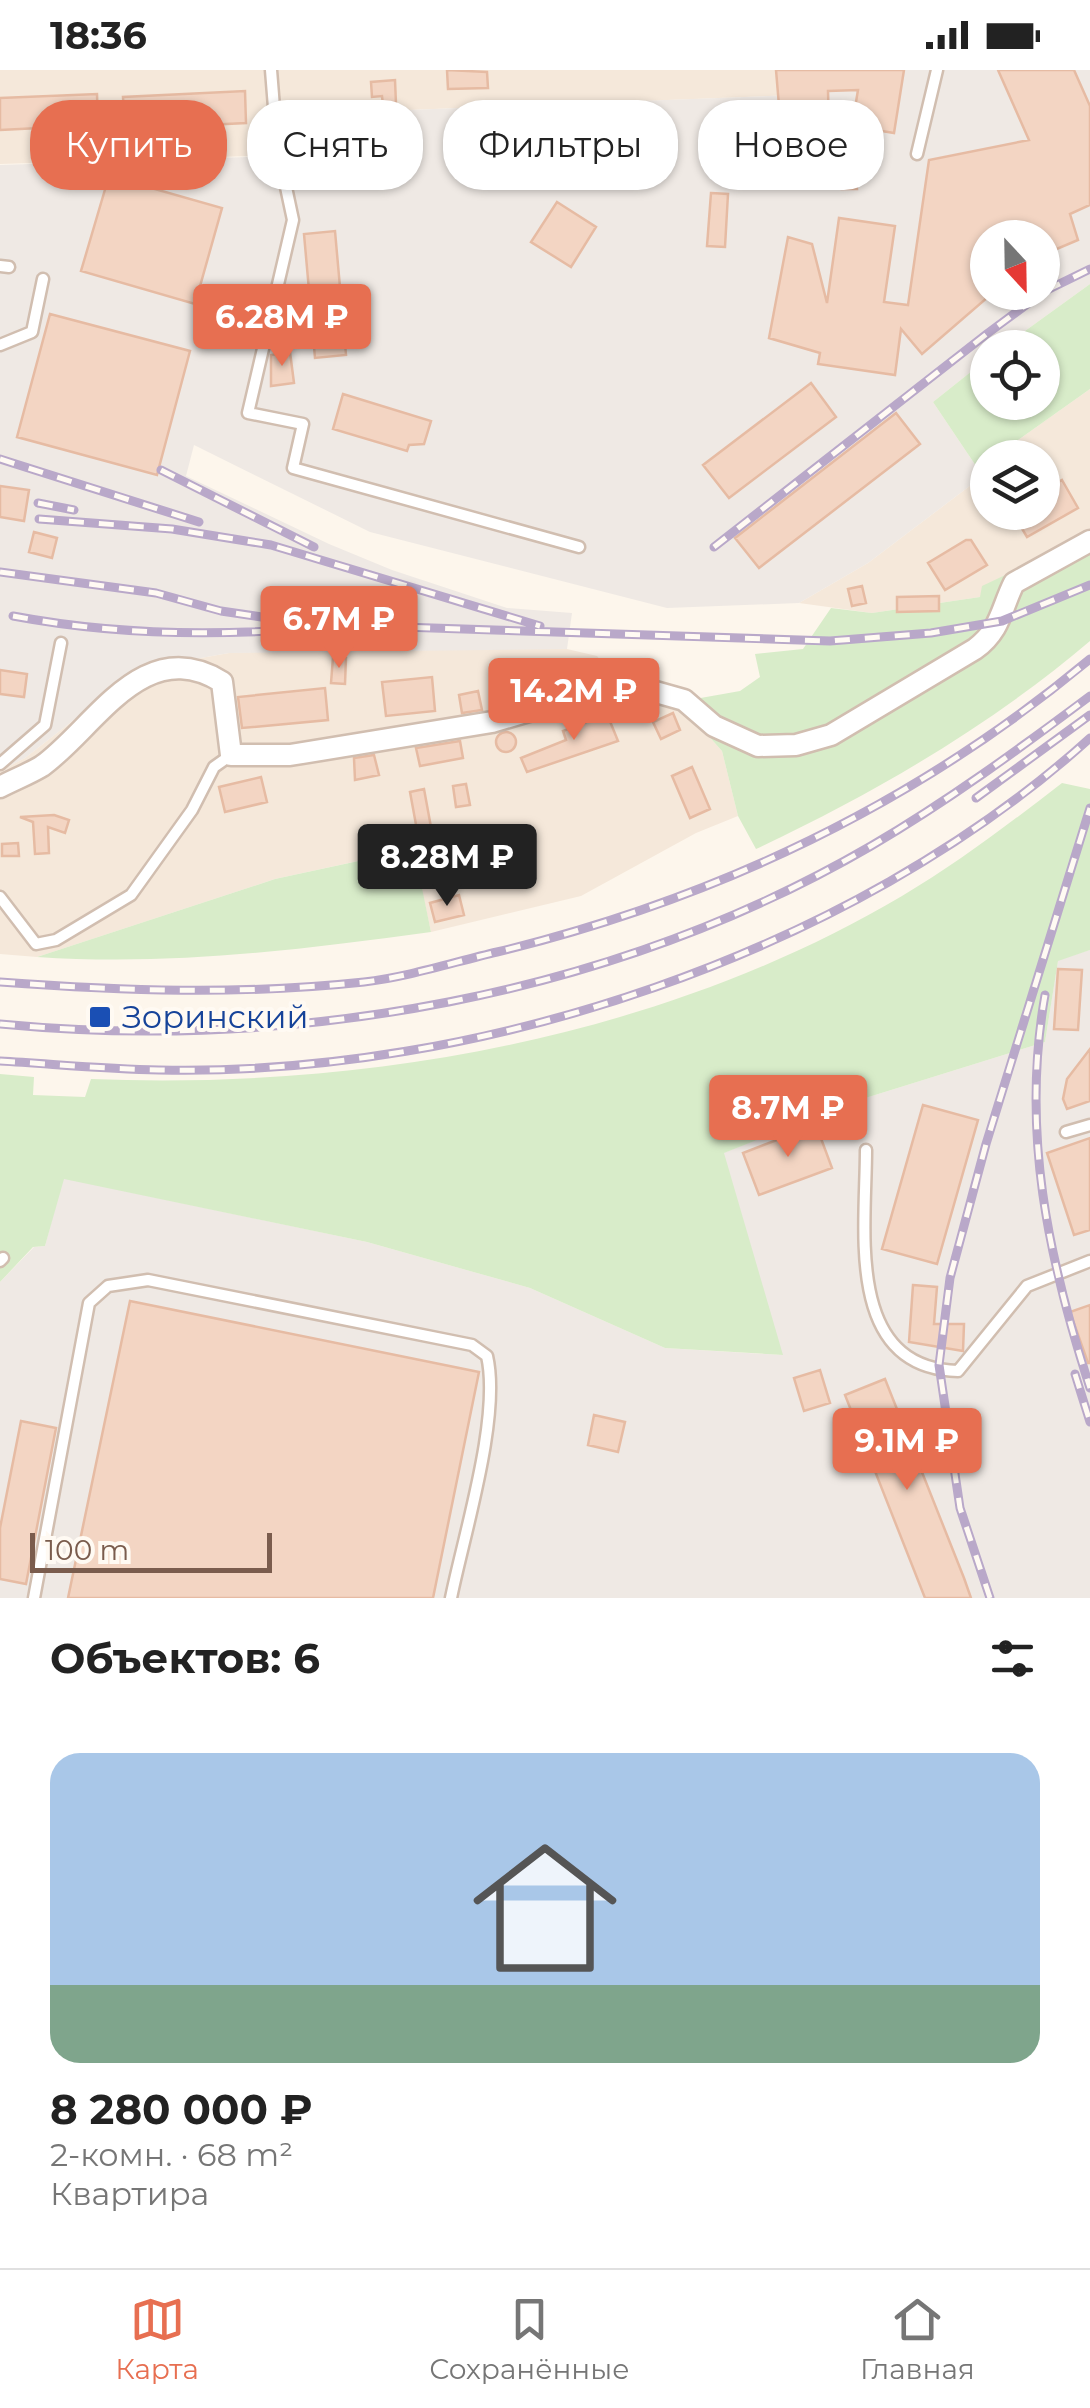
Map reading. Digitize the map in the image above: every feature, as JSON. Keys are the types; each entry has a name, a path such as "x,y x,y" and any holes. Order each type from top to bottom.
{"street":[{"path":"0,787 42,766 109,700 140,678 178,669 203,670 222,682 231,755 290,755 492,722 610,686 645,689 684,700 714,726 758,746 796,745 831,735 975,648 992,636 1014,583 1090,542"}],"lane":[{"path":"271,70 277,145 293,220 248,413 302,424 293,468 579,546"},
{"path":"917,154 937,70"},
{"path":"0,345 32,332 43,279"},
{"path":"0,764 44,725 61,643"},
{"path":"0,897 36,944 56,940 131,895 192,810 214,767 231,755"},
{"path":"1066,1132 1090,1124"},
{"path":"866,1150 866,1288 892,1347 917,1362 936,1370 958,1370 1027,1286 1090,1261"},
{"path":"34,1598 89,1303 108,1286 148,1280 472,1345 487,1356 492,1378 488,1417 451,1598"}],"shaded area":[{"path":"0,70 794,70 794,95 666,100 443,100 443,109 423,109 423,100 247,100 247,156 227,157 227,100 30,100 30,163 0,164"},
{"path":"794,70 1090,70 1090,284 1060,306 1060,220 970,220 970,310 1054,310 1026,330 970,330 970,373 933,402 970,457 970,486 868,563 799,603 667,608 370,532 194,445 186,476 329,544 392,570 507,608 572,613 567,649 229,653 139,669 25,758 0,771 0,165 30,164 30,190 227,190 227,158 247,157 247,190 423,190 423,109 443,109 443,190 678,190 678,100 665,100 793,95"},
{"path":"1090,389 1090,535 980,597 872,613 799,603 868,563 970,486 970,530 1060,530 1060,440 1018,440 1046,420 1060,420 1060,410"},
{"path":"567,649 597,656 615,679 678,702 722,751 738,816 696,833 581,896 431,932 413,849 275,879 37,957 0,954 0,771 25,758 139,669 229,653"},
{"path":"1090,950 1090,1598 0,1598 0,1282 34,1247 45,1246 63,1178 367,1242 530,1288 665,1348 782,1355 723,1153 859,1100 1045,1042 1058,960"}],"green space":[{"path":"1090,284 1090,389 1060,410 1060,330 1026,330 1054,310 1060,310 1060,306"},
{"path":"970,373 970,420 1046,420 1018,440 970,440 970,457 933,402"},
{"path":"1090,535 1090,641 1012,701 930,756 756,849 738,816 722,751 678,702 740,691 760,677 755,654 803,649 831,608 872,613 980,597 982,586"},
{"path":"1062,783 1090,789 1090,950 1058,961 1045,1042 859,1100 724,1153 783,1355 665,1348 530,1288 367,1242 64,1179 45,1246 33,1247 0,1282 0,1074 34,1077 33,1095 85,1097 91,1079 300,1075 405,1063 510,1045 612,1019 713,986 810,945 923,883"},
{"path":"414,849 431,932 185,958 37,957 275,879"}],"building":[{"path":"447,70 487,72 488,88 448,89"},
{"path":"776,70 904,70 894,133 884,131 884,100 856,100 858,90 828,91 828,100 779,100"},
{"path":"998,70 1074,70 1090,106 1090,205 1070,214 1078,240 1060,248 1060,220 970,220 973,310 922,354 901,329 895,375 818,364 820,353 769,338 788,237 812,244 827,303 839,218 895,226 884,302 908,305 929,160 1029,140"},
{"path":"395,80 396,100 372,97 371,82"},
{"path":"245,91 246,123 227,124 227,100 123,97"},
{"path":"97,94 97,100 30,100 30,128 0,130 0,98"},
{"path":"105,190 158,190 222,208 195,304 81,271"},
{"path":"711,193 728,194 725,247 707,246"},
{"path":"557,202 596,227 571,267 531,242"},
{"path":"335,231 346,355 315,358 304,234"},
{"path":"50,314 190,351 157,475 17,437"},
{"path":"290,352 294,383 271,386 271,355"},
{"path":"811,383 836,417 729,498 703,465"},
{"path":"343,394 431,421 424,444 409,445 407,451 333,429"},
{"path":"896,413 920,444 759,568 735,538"},
{"path":"1060,481 1078,508 1060,518"},
{"path":"0,486 29,490 24,521 0,517"},
{"path":"34,532 57,538 52,558 29,552"},
{"path":"971,540 987,565 945,590 928,563"},
{"path":"862,586 866,603 852,606 848,589"},
{"path":"939,596 939,611 897,612 897,597"},
{"path":"333,657 346,658 345,684 331,683"},
{"path":"557,663 561,685 530,691 526,669"},
{"path":"0,670 27,674 24,697 0,694"},
{"path":"432,677 435,711 386,716 382,682"},
{"path":"325,688 328,720 242,728 238,697"},
{"path":"478,691 482,710 462,713 459,695"},
{"path":"673,713 680,730 661,739 653,722"},
{"path":"607,714 618,741 527,772 521,758 566,740 563,731"},
{"path":"502,732 510,732 516,742 510,752 502,752 496,746 496,738"},
{"path":"460,741 463,758 420,766 416,748"},
{"path":"374,755 379,775 355,780 354,758"},
{"path":"692,767 710,809 690,818 672,776"},
{"path":"261,777 267,802 225,812 219,787"},
{"path":"466,784 470,805 456,807 453,786"},
{"path":"424,789 433,838 419,841 410,792"},
{"path":"54,815 69,820 65,833 48,827 49,853 35,854 33,822 20,817"},
{"path":"496,838 512,845 507,859 490,853"},
{"path":"18,843 19,856 2,856 2,844"},
{"path":"459,895 464,915 435,922 430,903"},
{"path":"1058,969 1082,970 1078,1030 1054,1029"},
{"path":"1090,1049 1090,1101 1067,1109 1063,1099 1067,1079"},
{"path":"923,1105 978,1120 937,1264 882,1249"},
{"path":"816,1125 832,1168 759,1195 743,1153"},
{"path":"1090,1138 1090,1230 1074,1235 1047,1153"},
{"path":"913,1285 937,1287 934,1324 964,1324 963,1351 909,1342"},
{"path":"130,1301 479,1372 433,1598 68,1598"},
{"path":"1090,1305 1090,1363 1088,1363 1070,1312"},
{"path":"820,1370 830,1403 804,1411 794,1378"},
{"path":"885,1379 971,1598 925,1598 845,1395"},
{"path":"594,1415 625,1422 618,1452 588,1445"},
{"path":"21,1421 56,1428 26,1584 0,1579 0,1528"}],"railway":[{"path":"714,547 988,333 1045,291 1090,269"},
{"path":"0,459 199,522"},
{"path":"161,470 314,547"},
{"path":"38,503 74,510"},
{"path":"39,519 172,529 271,545 540,626"},
{"path":"0,572 156,593 221,611 309,624 830,641 931,633 1002,621 1090,585"},
{"path":"13,616 150,632 286,630"},
{"path":"0,982 182,990 364,982 578,930 735,874 884,801 955,759 1090,659"},
{"path":"0,1024 112,1031 225,1029 338,1020 450,1002 560,976 668,941 772,898 871,846 955,793 1090,696"},
{"path":"976,798 1090,715"},
{"path":"0,1061 159,1070 281,1067 406,1051 531,1025 655,987 775,939 889,882 995,814 1090,738"},
{"path":"990,1598 960,1508 939,1365 950,1278 986,1144 1090,808"},
{"path":"1045,995 1036,1096 1043,1194 1062,1291 1090,1388"},
{"path":"1075,1374 1090,1422"}],"place":[{"name":"Зоринский","path":"100,1017"}]}
